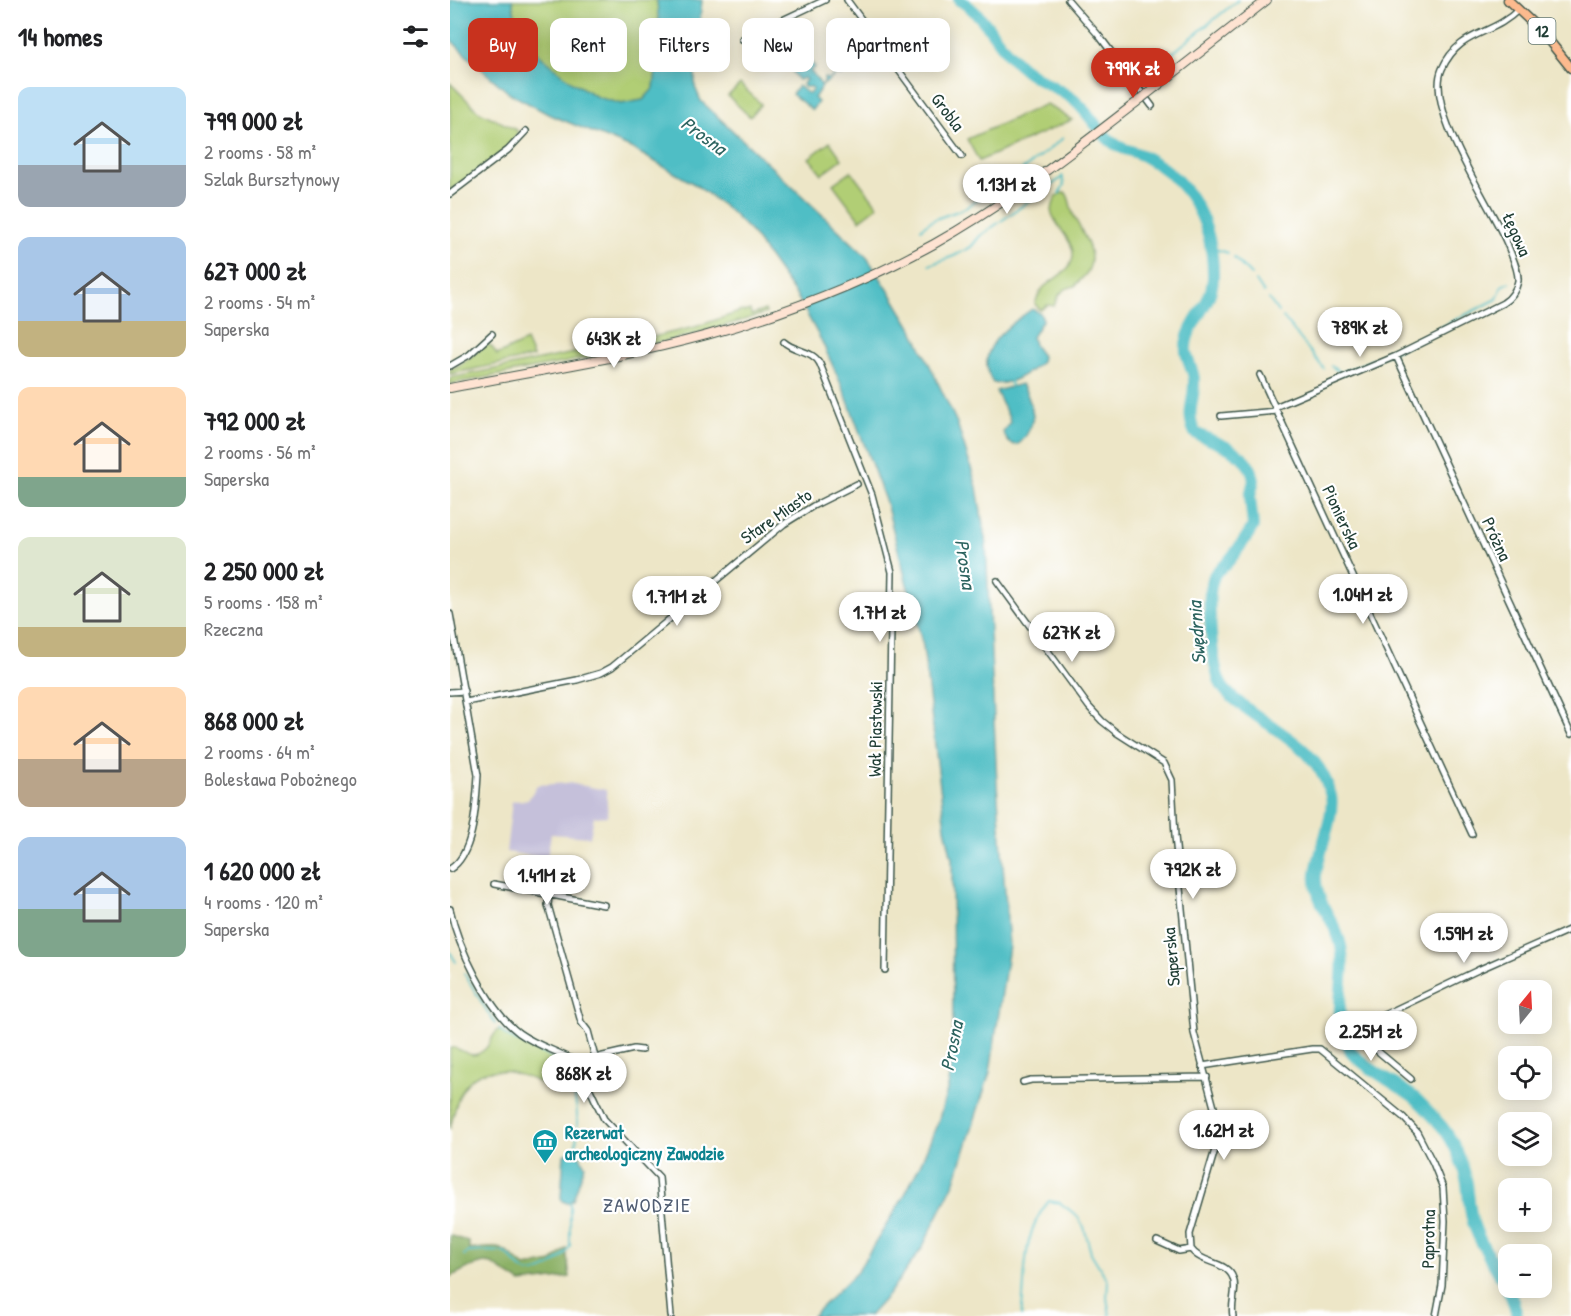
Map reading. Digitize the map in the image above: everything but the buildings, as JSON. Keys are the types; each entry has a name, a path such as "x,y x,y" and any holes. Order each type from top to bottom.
{"main road":[{"path":"450,388 655,348 707,335 791,308 886,268 983,215 1032,182 1267,0"},
{"name":"12","path":"1508,0 1553,44 1571,68"}],"street":[{"path":"787,18 825,0"},
{"name":"Grobla","path":"847,0 962,156"},
{"path":"1068,0 1152,106"},
{"name":"Łęgowa","path":"1221,416 1276,409 1396,356 1503,303 1514,293 1518,280 1512,255 1466,166 1442,109 1438,88 1442,69 1460,44 1469,37 1503,23 1519,9"},
{"path":"450,194 508,150 526,131"},
{"path":"450,366 469,355 492,334"},
{"name":"Wał Piastowski","path":"784,342 794,349 814,356 820,364 872,495 890,565 892,600 885,970"},
{"name":"Próżna","path":"1396,356 1571,734"},
{"name":"Pionierska","path":"1260,375 1472,834"},
{"name":"Stare Miasto","path":"466,702 577,680 612,667 784,524 813,506 857,484"},
{"name":"Saperska","path":"996,581 1089,707 1118,733 1158,758 1169,771 1172,780 1193,1024 1202,1066 1218,1119 1219,1134 1190,1234 1191,1249"},
{"path":"450,614 478,776 467,848 460,862 450,869"},
{"path":"450,692 464,691"},
{"path":"494,884 604,905"},
{"path":"549,895 548,905 581,1022 588,1031 596,1057"},
{"path":"450,909 457,932 480,984 503,1018 518,1031 533,1042 577,1062 634,1049 642,1050"},
{"path":"1411,1079 1371,1045 1367,1023 1571,929"},
{"name":"Paprotna","path":"1202,1066 1320,1049 1403,1117 1417,1132 1443,1188 1445,1221 1442,1285 1436,1316"},
{"path":"577,1062 604,1119 659,1177 671,1316"},
{"path":"1023,1082 1094,1077 1207,1077"},
{"path":"1156,1241 1179,1251 1191,1249 1200,1258 1230,1272 1234,1280 1233,1316"}],"shaded area":[{"path":"569,783 606,790 608,816 594,817 590,837 551,834 547,858 506,852 512,801 528,800 537,785"}],"green space":[{"path":"512,0 657,0 658,18 639,18 639,72 656,72 654,88 643,100 621,104 597,97 560,72 627,72 627,18 550,18 550,64 538,54 538,18 516,18"},
{"path":"450,83 478,111 518,132 498,156 450,191"},
{"path":"740,84 761,104 750,117 728,96"},
{"path":"1046,104 1072,120 979,161 967,139"},
{"path":"830,142 842,159 822,174 809,158"},
{"path":"851,171 878,206 860,220 833,184"},
{"path":"1062,193 1068,196 1090,250 1091,264 1087,273 1075,286 1061,293 1054,306 1048,305 1040,310 1035,304 1039,293 1065,271 1072,261 1070,243 1051,211 1056,196"},
{"path":"750,310 751,315 765,310 766,313 649,345 450,384 450,378 653,337"},
{"path":"526,341 533,357 450,374 450,369 460,365 487,344 497,355"},
{"path":"499,1029 560,1063 565,1069 560,1081 551,1088 513,1073 488,1071 477,1075 467,1084 459,1097 450,1129 450,1048 474,1055 487,1047"},
{"path":"450,1235 469,1242 469,1250 495,1248 505,1251 525,1267 552,1262 566,1249 570,1277 521,1283 492,1264 484,1263 450,1277"}],"water":[{"path":"450,0 512,0 516,18 468,18 468,57 450,39"},
{"path":"657,0 702,0 700,18 658,18"},
{"name":"Prosna","path":"538,54 550,64 550,72 560,72 597,97 621,104 643,100 654,88 656,72 695,72 695,87 701,101 866,256 914,332 957,423 977,487 986,544 997,784 1009,946 990,1072 955,1181 922,1248 888,1295 869,1316 812,1316 857,1272 902,1200 921,1163 938,1122 949,1083 953,1040 952,859 945,828 923,646 886,503 845,393 822,342 798,298 751,232 730,211 696,185 631,148 548,114 509,93 485,72 538,72"},
{"path":"792,72 811,72 821,85 824,83 824,78 829,79 838,72 842,72 841,76 836,75 822,86 814,98 818,102 812,110 792,94 798,86 809,94 813,89 804,87 806,80 804,78 798,80"},
{"path":"1032,309 1040,313 1043,319 1032,337 1034,345 1042,356 1041,362 1012,381 993,383 988,371 987,360 990,350 1004,331"},
{"path":"1021,384 1029,399 1033,416 1027,434 1016,445 1006,439 1003,432 1010,422 996,391"},
{"path":"568,1152 580,1156 585,1165 573,1200 567,1203 562,1201 561,1197 564,1155"}],"waterway":[{"name":"Swędrnia","path":"959,0 977,14 1015,61 1074,100 1112,142 1147,158 1177,180 1198,208 1205,224 1210,241 1213,278 1210,294 1186,343 1194,380 1192,426 1195,433 1229,448 1242,457 1251,469 1254,480 1250,496 1253,526 1233,556 1215,574 1210,589 1211,638 1218,676 1224,689 1233,698 1307,753 1325,779 1332,804 1316,873 1316,884 1321,902 1335,927 1341,946 1343,972 1340,1023 1343,1035 1348,1047 1359,1060 1414,1097 1447,1134 1463,1167 1473,1223 1485,1250 1504,1282 1517,1316"},
{"path":"1139,80 1238,0"},
{"path":"921,229 931,221 961,210 980,199 1063,138"},
{"path":"1059,194 1064,185 1062,176"},
{"path":"929,265 971,247 980,236 1063,177"},
{"path":"1212,248 1228,253"},
{"path":"1234,258 1251,275"},
{"path":"1256,281 1264,293"},
{"path":"1331,366 1341,373 1396,350 1497,299 1502,286 1510,282"},
{"path":"1269,299 1278,312"},
{"path":"1283,317 1324,369"},
{"path":"1010,381 1011,386"},
{"path":"450,952 456,962"},
{"path":"464,973 495,1024"},
{"path":"499,1029 507,1036 563,1065 575,1098 577,1130 575,1154"},
{"path":"1021,1316 1029,1241 1033,1227 1049,1201 1060,1203 1067,1208 1077,1216 1084,1227 1091,1253 1108,1281 1107,1298 1110,1316"},
{"path":"464,1255 469,1252 502,1252 523,1270 529,1272 543,1270 557,1262 570,1246 570,1203"}],"place":[{"name":"Rezerwat archeologiczny Zawodzie","path":"545,1165"}],"district":[{"name":"ZAWODZIE","path":"647,1204"}]}
